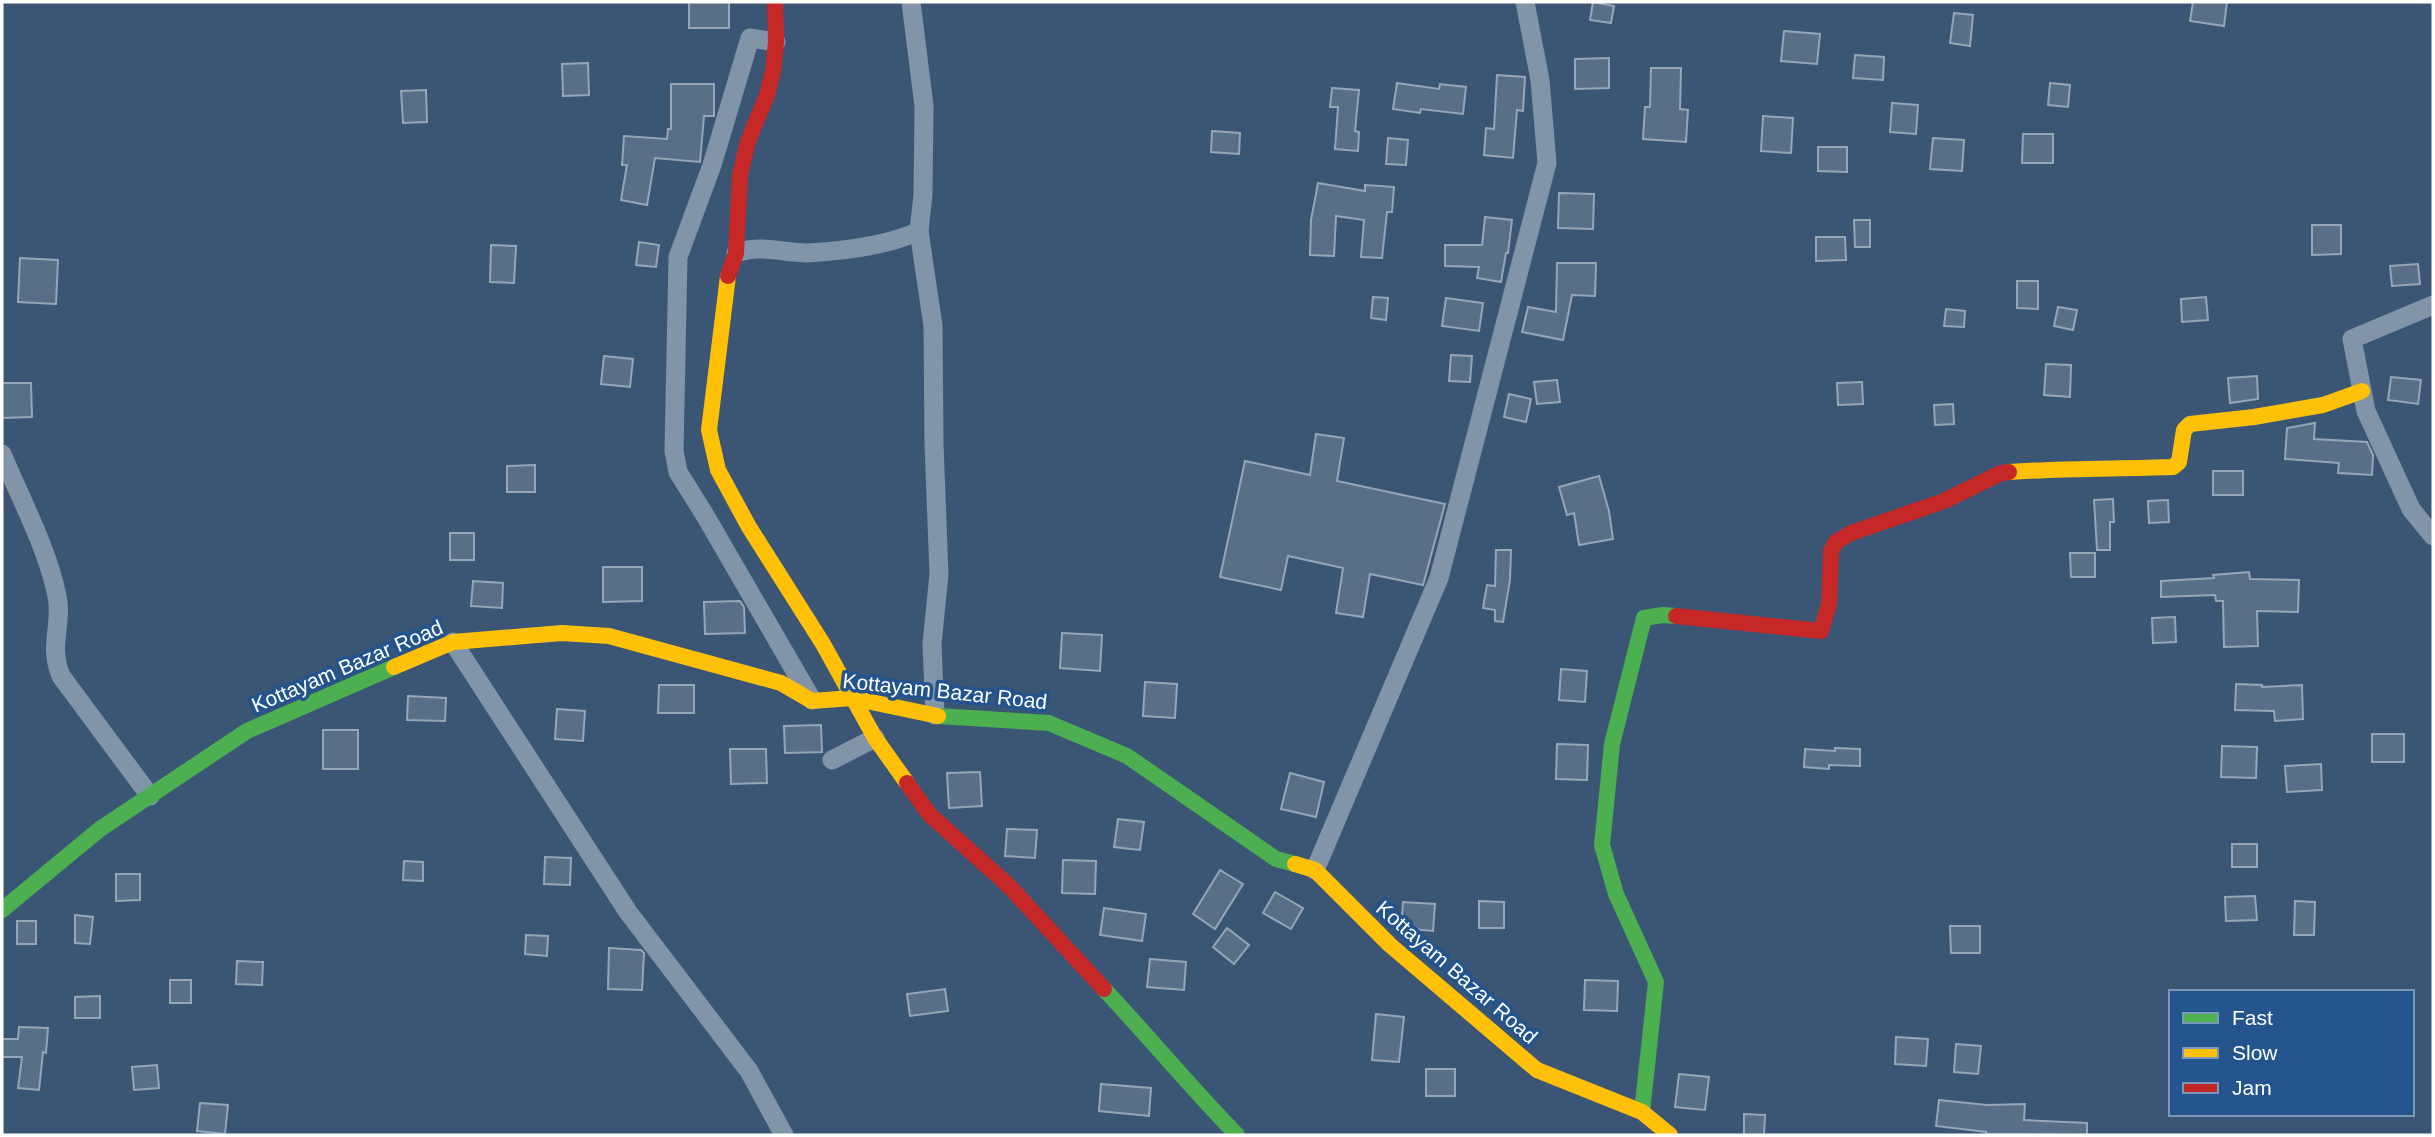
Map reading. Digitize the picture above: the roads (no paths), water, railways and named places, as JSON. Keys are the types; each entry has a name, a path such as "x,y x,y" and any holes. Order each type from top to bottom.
{"street":[{"path":"775,2 776,42 773,71 767,95 748,141 740,176 736,253 728,273 716,358 709,430 718,470 749,527 822,644 848,698 930,815 1009,885 1187,1084 1237,1135"},
{"path":"911,2 924,106 923,195 919,232 933,327 939,574 932,644 935,715"},
{"path":"1315,870 1439,578 1547,163 1540,80 1525,2"},
{"path":"776,42 750,38 712,164 678,257 674,439 678,472 813,701"},
{"path":"736,253 762,248 805,253 898,241 919,232"},
{"path":"2433,305 2351,339 2366,411 2411,509 2433,536"},
{"path":"1642,1112 1656,982 1616,894 1602,845 1612,744 1644,618 1663,615 1821,631 1827,623 1829,611 1831,551 1836,542 1850,533 1944,501 2001,473 2047,469 2174,467 2179,463 2184,430 2190,424 2254,417 2323,405 2362,391"},
{"path":"2,454 51,569 58,600 54,645 56,664 61,676 150,796"},
{"name":"Kottayam Bazar Road","path":"2,910 100,829 247,732 453,642 562,633 609,636 781,682 813,701 848,698 935,715 1049,723 1127,756 1276,859 1315,870 1390,945 1537,1070 1642,1112 1670,1135"},
{"path":"453,642 628,912 749,1071 784,1135"},
{"path":"832,760 875,738"}]}
